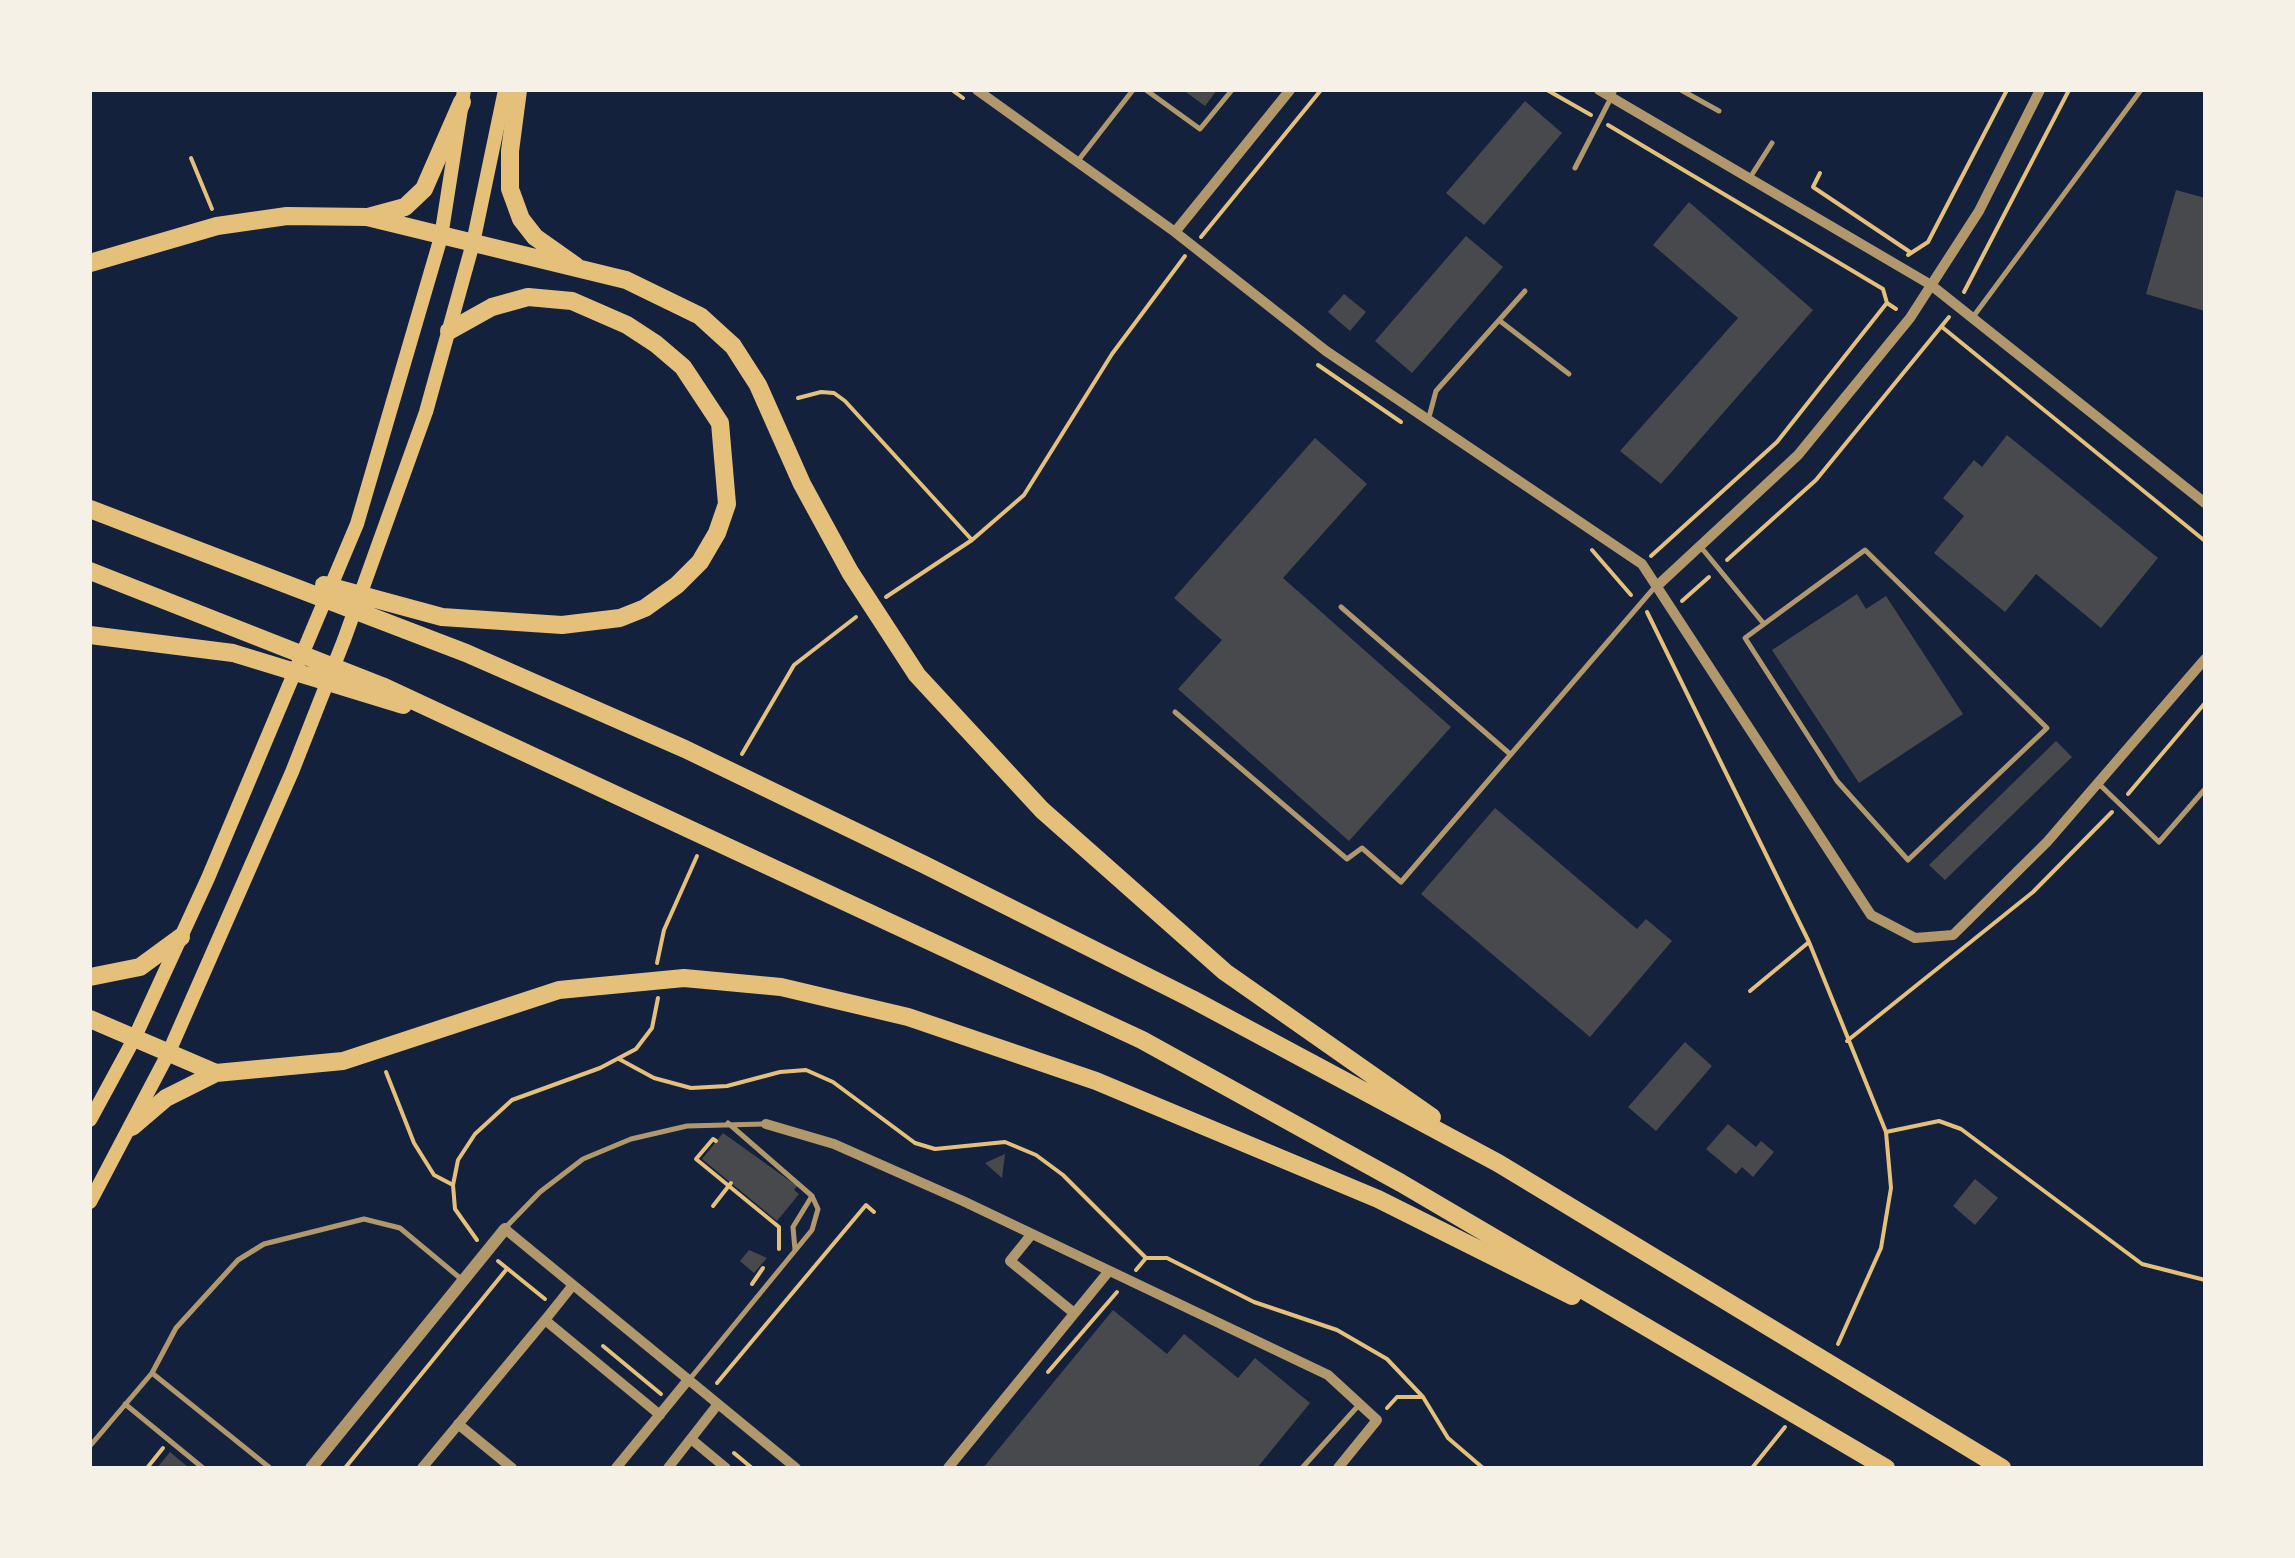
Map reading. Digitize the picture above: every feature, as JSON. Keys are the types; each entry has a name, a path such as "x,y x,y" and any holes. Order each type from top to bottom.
{"highway":[{"path":"518,90 510,150 510,189 521,219 535,237 580,269"},
{"path":"90,263 217,226 287,216 368,217 405,208 424,188 463,96"},
{"path":"368,217 580,269 662,294 700,316 733,346 758,385 802,484 850,572 917,674 1042,810 1225,972 1498,1163"},
{"path":"216,554 389,606 502,624 562,625 620,618 645,608 700,562 728,504 727,468 720,423 683,367 627,325 572,301 528,296 492,307 450,331"},
{"path":"90,509 466,652 685,749 1192,998 1498,1163 2002,1468"},
{"path":"90,571 382,686 1142,1040 1402,1183 1886,1468"},
{"path":"90,634 234,653 456,722"},
{"path":"90,978 140,968 181,937"},
{"path":"132,1127 166,1098 216,1074 343,1061 506,1004 607,983 684,978 781,986 908,1017 1096,1081 1378,1199 1707,1362"},
{"path":"90,1019 216,1074"}],"main road":[{"path":"90,1202 168,1054 292,772 382,532 426,412 450,331 505,90"},
{"path":"90,1120 134,1039 181,937 358,524 441,237 463,96"}],"street":[{"path":"977,90 1174,232 1326,351 1642,564 1870,915 1915,938 1953,935 2047,842 2205,659"},
{"path":"1599,90 1613,94 1931,285 2205,502"},
{"path":"1657,586 1798,456 1910,318 1979,211 2040,90"},
{"path":"1174,232 1283,92"},
{"path":"766,1124 834,1144 1328,1375 1378,1420 1338,1468"},
{"path":"311,1468 505,1228 796,1468"},
{"path":"1032,1234 1010,1261 1074,1313"},
{"path":"948,1468 1109,1271"},
{"path":"422,1468 573,1285"},
{"path":"545,1320 660,1415"},
{"path":"616,1468 688,1380"},
{"path":"668,1468 718,1404"},
{"path":"458,1424 512,1468"},
{"path":"691,1440 726,1468"}],"lane":[{"path":"1077,162 1133,90"},
{"path":"1146,90 1200,129 1232,90"},
{"path":"1681,90 1719,111"},
{"path":"1973,317 2140,90"},
{"path":"1574,168 1613,94"},
{"path":"1750,179 1772,143"},
{"path":"1428,420 1436,391 1525,292"},
{"path":"1499,320 1569,374"},
{"path":"1700,546 1764,624"},
{"path":"1865,550 2047,728 1908,860 1838,781 1744,638 1764,624 1865,550"},
{"path":"1175,712 1347,860 1362,848 1401,882 1657,586"},
{"path":"1341,607 1510,754"},
{"path":"2098,784 2159,842 2205,788"},
{"path":"505,1228 540,1192 583,1159 631,1139 725,1123 766,1124"},
{"path":"688,1380 816,1222 818,1208 812,1196 725,1123"},
{"path":"795,1250 793,1228 812,1196"},
{"path":"90,1446 152,1373 176,1328 238,1260 264,1244 364,1220 400,1228 462,1280"},
{"path":"152,1373 270,1468"},
{"path":"125,1404 204,1468"},
{"path":"1302,1468 1360,1404"}],"path":[{"path":"884,599 972,540 1024,496 1112,354 1183,259 1321,90"},
{"path":"1547,90 1883,289"},
{"path":"1642,564 1777,442 1886,303 1883,289 1910,252 1928,242 2007,90"},
{"path":"1656,630 1672,610 1816,480 1942,327 1958,305 2069,90"},
{"path":"191,158 214,213"},
{"path":"1820,172 1813,187 1910,252"},
{"path":"1942,327 2205,541"},
{"path":"798,398 834,393 972,540"},
{"path":"1641,600 1809,942 1886,1132 1891,1188 1881,1248 1838,1344"},
{"path":"742,754 794,665 856,617"},
{"path":"1848,1041 2033,892 2120,804 2205,702"},
{"path":"1750,991 1809,942"},
{"path":"555,1307 487,1250 455,1209 453,1186 458,1160 476,1134 512,1100 619,1058 654,1078 691,1088 728,1086 780,1072 806,1070 833,1082 915,1143 935,1149 1005,1142 1036,1155 1064,1175 1146,1258 1167,1258 1254,1302 1336,1330 1387,1359 1423,1397 1448,1438 1483,1468"},
{"path":"386,1072 414,1142 434,1175 453,1186"},
{"path":"1886,1132 1938,1121 1962,1129 2142,1264 2205,1280"},
{"path":"716,1141 713,1139 696,1159 779,1227 780,1247 775,1253"},
{"path":"712,1206 730,1185"},
{"path":"707,1395 866,1205 874,1212"},
{"path":"1044,1377 1146,1258"},
{"path":"763,1267 752,1281 760,1309 771,1318"},
{"path":"345,1468 507,1269"},
{"path":"598,1343 671,1402"},
{"path":"1378,1420 1397,1397 1423,1397"},
{"path":"1752,1468 1784,1427"},
{"path":"147,1468 170,1441"},
{"path":"727,1447 752,1468"}],"building":[{"path":"1183,90 1217,90 1205,106"},
{"path":"1525,101 1562,133 1484,225 1446,193"},
{"path":"2176,190 2205,198 2205,311 2146,294"},
{"path":"1689,202 1813,310 1661,484 1620,451 1738,318 1653,245"},
{"path":"1466,236 1503,267 1412,373 1375,341"},
{"path":"1344,294 1366,312 1350,331 1328,312"},
{"path":"2007,435 2158,558 2101,628 2036,574 2005,612 1934,553 1964,516 1943,498 1974,460 1982,467"},
{"path":"1315,438 1367,484 1283,578 1451,727 1349,841 1178,689 1222,640 1174,598"},
{"path":"1857,594 1866,609 1886,596 1963,714 1859,783 1772,650"},
{"path":"2056,741 2072,757 1945,880 1929,865"},
{"path":"1495,808 1637,929 1646,919 1672,941 1590,1037 1421,894"},
{"path":"1685,1042 1712,1066 1656,1131 1628,1107"},
{"path":"1728,1124 1756,1147 1761,1141 1774,1152 1753,1177 1742,1167 1736,1174 1706,1149"},
{"path":"723,1133 797,1186 794,1190 799,1194 777,1221 702,1159"},
{"path":"1005,1154 1002,1178 985,1163"},
{"path":"1975,1179 1998,1198 1975,1225 1953,1206"},
{"path":"749,1250 767,1258 754,1273 740,1261"},
{"path":"1113,1310 1167,1354 1184,1334 1238,1378 1255,1358 1310,1403 1257,1468 983,1468"},
{"path":"170,1452 189,1468 157,1468"}]}
